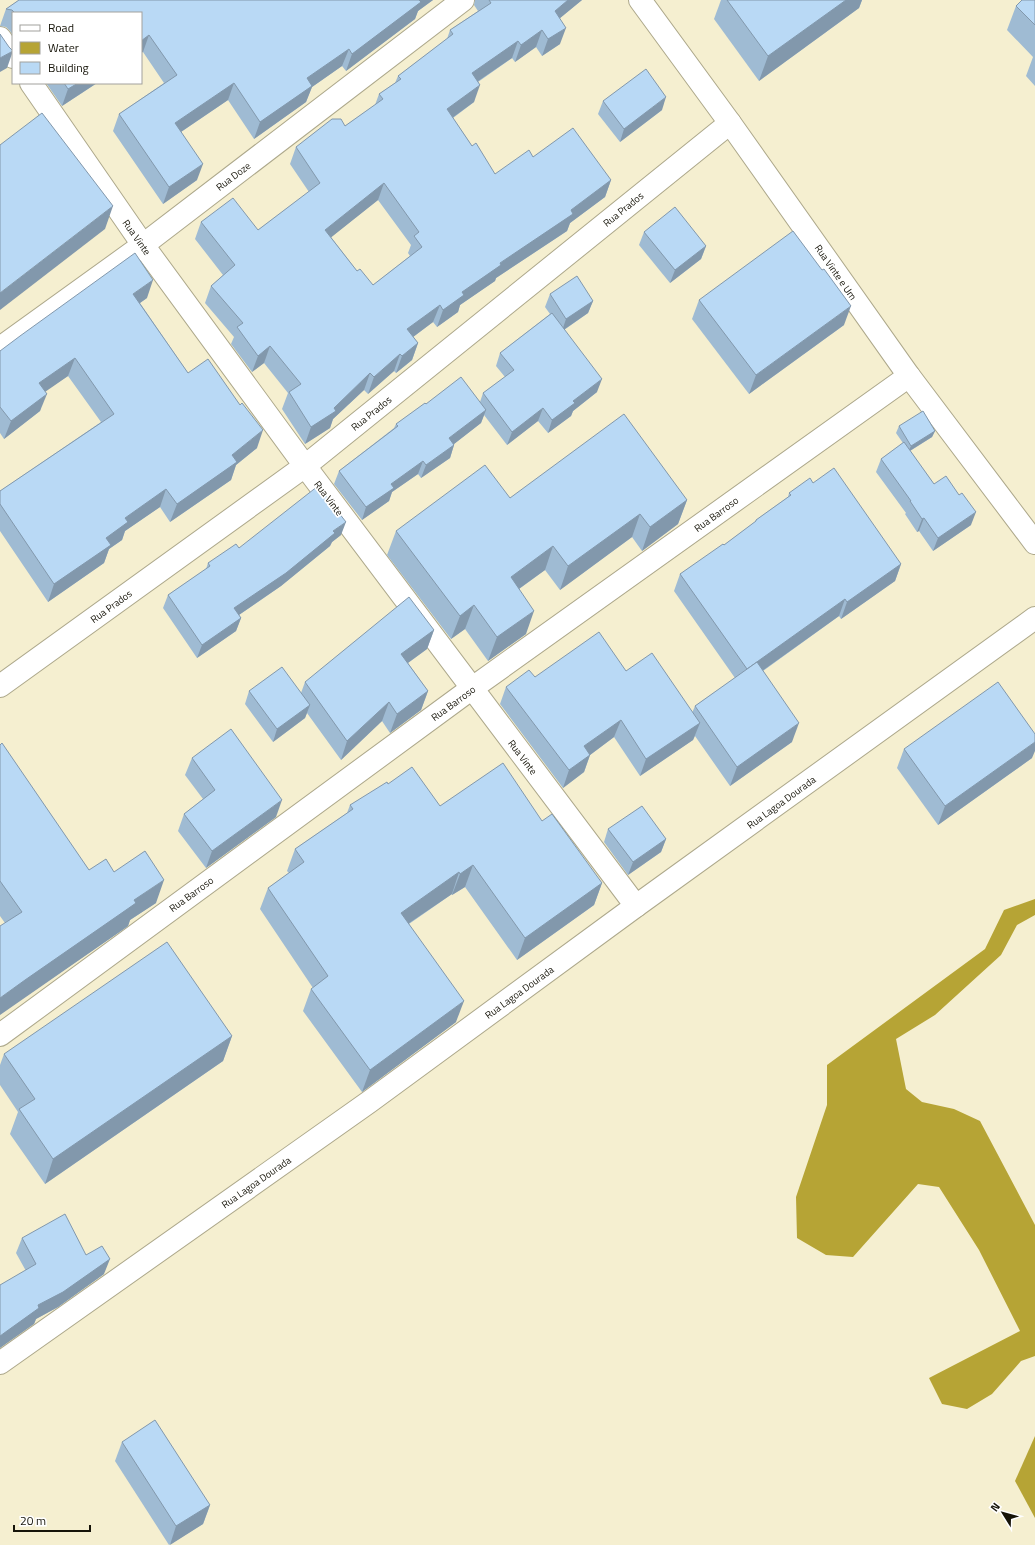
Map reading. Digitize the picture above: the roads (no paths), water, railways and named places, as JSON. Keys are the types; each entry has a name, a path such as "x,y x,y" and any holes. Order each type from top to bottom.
{"street":[{"name":"Rua Doze","path":"0,348 143,245 463,0"},
{"name":"Rua Vinte e Um","path":"640,0 730,123 909,376 1035,543"},
{"path":"0,38 12,56"},
{"name":"Rua Vinte","path":"32,84 143,245 305,466 471,689 636,906"},
{"name":"Rua Prados","path":"0,686 305,466 730,123"},
{"name":"Rua Barroso","path":"0,1035 471,689 909,376"},
{"name":"Rua Lagoa Dourada","path":"0,1363 369,1102 636,906 1035,618"}],"water":[{"path":"1035,899 1035,915 1017,925 1001,955 935,1015 896,1039 906,1089 922,1102 954,1109 980,1121 1035,1225 1035,1356 1021,1361 992,1394 967,1409 942,1404 929,1378 1020,1331 979,1250 939,1187 918,1184 853,1257 826,1255 797,1238 796,1197 827,1105 827,1065 985,949 1004,910"},
{"path":"1035,1436 1035,1518 1015,1481"}]}
